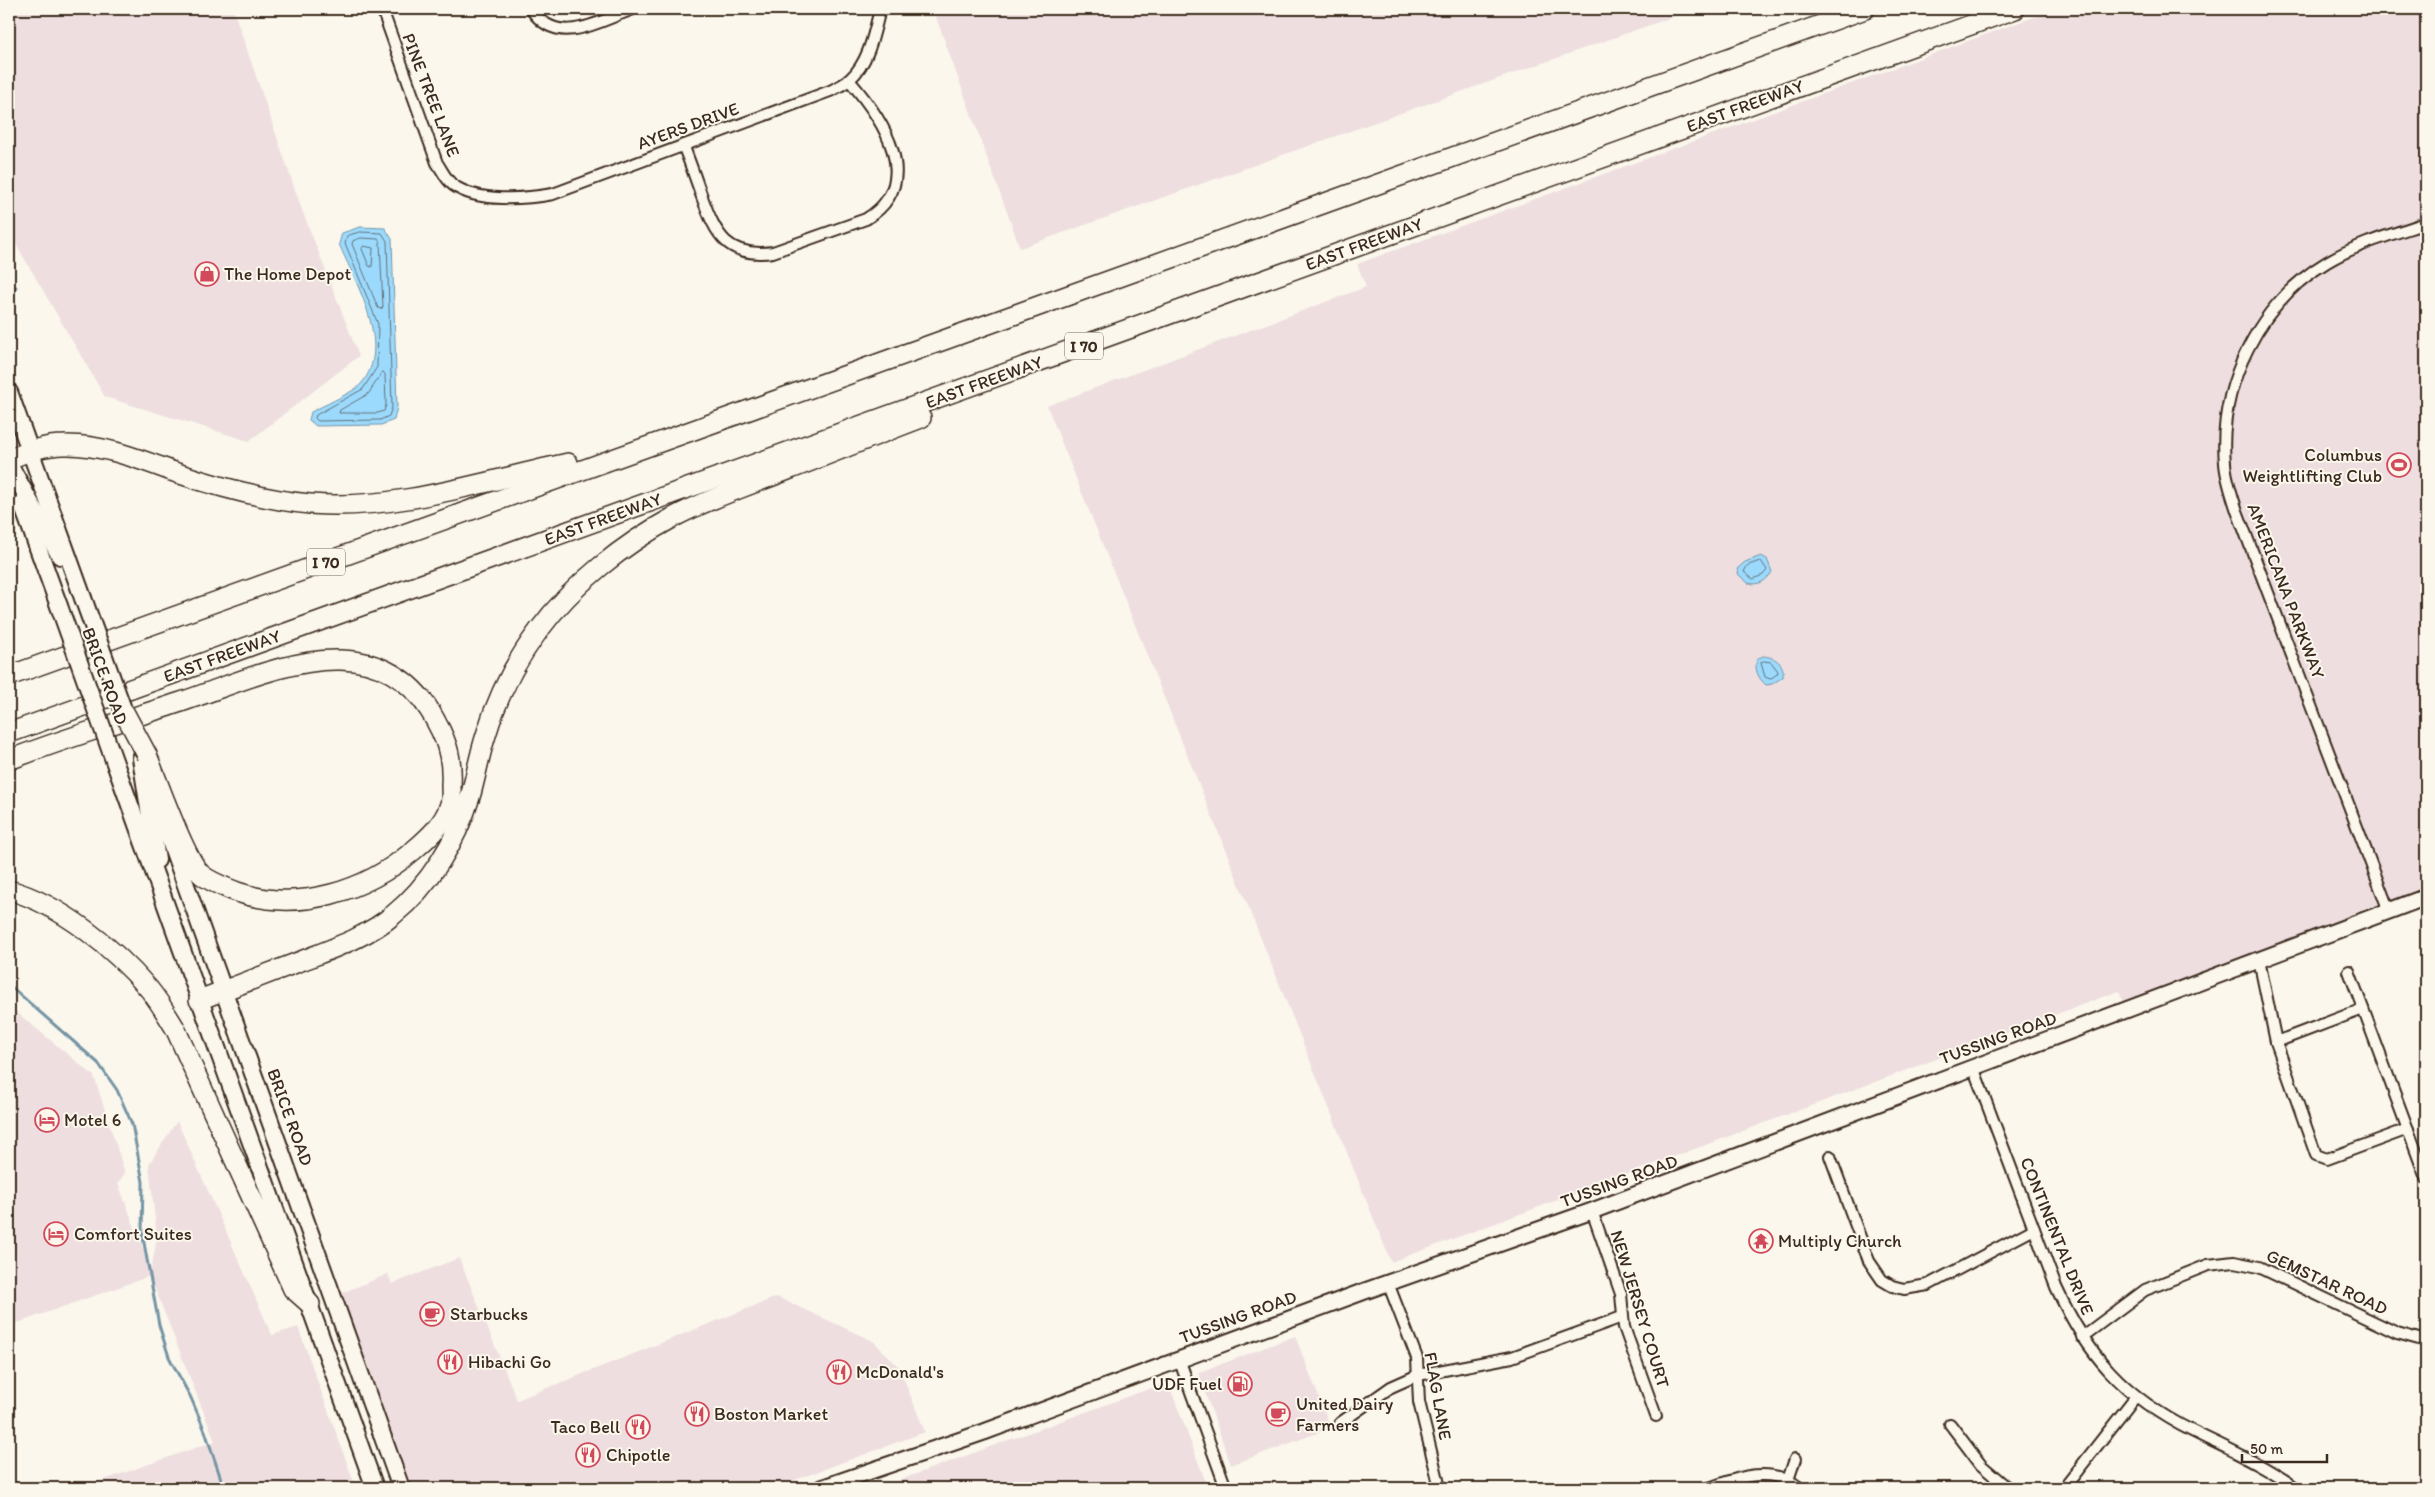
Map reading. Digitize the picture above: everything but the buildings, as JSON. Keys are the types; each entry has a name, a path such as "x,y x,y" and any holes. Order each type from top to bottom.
{"highway":[{"name":"I 70","path":"9,676 1865,9"},
{"name":"EAST FREEWAY","path":"9,734 2015,9"},
{"path":"200,1000 362,935 392,917 417,893 434,872 456,833 470,798 486,736 498,701 516,665 539,630 564,601 631,543 674,517 719,496 1086,355 1223,296"},
{"path":"9,459 30,450 63,445 103,449 196,479 262,496 310,504 360,504 410,498 642,447"},
{"path":"9,760 291,666 341,660 387,670 409,685 424,702 443,734 452,765 450,804 439,825 425,841 390,870 375,878 343,892 318,898 268,898 245,894 220,886 200,874 187,853 144,757 124,712"},
{"path":"9,890 57,910 81,926 150,990 175,1028 294,1289 310,1304"}],"main road":[{"name":"BRICE ROAD","path":"9,392 124,712"},
{"name":"BRICE ROAD","path":"9,465 83,598"},
{"name":"BRICE ROAD","path":"9,465 375,1488"},
{"name":"BRICE ROAD","path":"144,757 224,991 400,1488"},
{"name":"BRICE ROAD","path":"144,757 164,899"},
{"name":"TUSSING ROAD","path":"821,1488 984,1432 1388,1283 1592,1211 2426,897"}],"street":[{"name":"PINE TREE LANE","path":"382,9 437,162 445,177 458,188"},
{"path":"531,9 549,27 567,31 576,30 631,10"},
{"name":"AYERS DRIVE","path":"458,188 480,195 505,199 553,194 830,91 849,80 857,72 870,47 880,9"},
{"path":"683,145 712,223 727,242 740,251 760,254 773,252 866,219 875,214 890,198 894,185 896,163 880,121 849,80"},
{"name":"AMERICANA PARKWAY","path":"2389,911 2237,511 2225,464 2224,441 2229,406 2244,356 2262,324 2285,296 2310,274 2328,262 2346,253 2426,223"},
{"path":"2259,960 2276,1042 2319,1158 2327,1160 2408,1129"},
{"path":"2349,971 2426,1178"},
{"path":"2276,1042 2363,1009"},
{"name":"CONTINENTAL DRIVE","path":"1973,1067 2056,1287 2070,1318 2094,1355 2136,1396 2191,1431 2266,1467 2296,1488"},
{"path":"1830,1156 1869,1261 1882,1280 1892,1286 1904,1289 1928,1285 2034,1228"},
{"name":"NEW JERSEY COURT","path":"1592,1211 1621,1294 1622,1317 1656,1416"},
{"name":"GEMSTAR ROAD","path":"2082,1337 2145,1290 2208,1265 2234,1262 2259,1267 2398,1333 2426,1341"},
{"name":"FLAG LANE","path":"1388,1283 1417,1358 1419,1402 1440,1488"},
{"path":"1340,1423 1391,1387 1418,1375 1512,1357 1622,1317"},
{"path":"1179,1359 1226,1488"},
{"path":"2064,1488 2136,1396"},
{"path":"1950,1424 1981,1465 2008,1488"},
{"path":"1788,1480 1795,1459"},
{"path":"1709,1488 1750,1475 1763,1474 1788,1480 1800,1488"}],"shaded area":[{"path":"9,9 233,9 302,210 359,356 249,441 105,397 9,232"},
{"path":"933,9 1695,9 1020,248"},
{"path":"2056,9 2426,9 2426,889 2124,1004 2119,991 1391,1262 1047,406 1366,287 1357,264"},
{"path":"9,1006 94,1076 125,1173 118,1183 151,1270 157,1238 149,1164 177,1121 272,1335 298,1327 356,1488 81,1488 215,1441 150,1276 9,1326"},
{"path":"459,1258 517,1400 777,1297 873,1341 899,1367 925,1432 773,1488 411,1488 357,1338 337,1295 388,1274 392,1284"},
{"path":"1295,1336 1331,1428 1231,1465 1198,1373"},
{"path":"1168,1382 1208,1488 881,1488 908,1477"}],"water":[{"path":"360,227 385,228 392,239 397,407 394,420 381,425 316,426 309,420 311,412 345,395 361,384 370,369 374,351 373,333 362,295 339,244 342,233"},
{"path":"1761,556 1767,559 1772,572 1762,582 1756,584 1748,583 1739,575 1737,569 1745,562"},
{"path":"1763,656 1775,659 1781,664 1783,677 1772,684 1766,685 1757,673 1757,659"}],"waterway":[{"path":"9,290 16,287"},
{"path":"9,985 98,1063 117,1090 132,1124 143,1182 142,1232 159,1325 169,1357 191,1398 205,1431 224,1488"}],"place":[{"name":"The Home Depot","path":"207,274"},
{"name":"Columbus Weightlifting Club","path":"2399,465"},
{"name":"Motel 6","path":"47,1120"},
{"name":"Comfort Suites","path":"56,1234"},
{"name":"Multiply Church","path":"1761,1241"},
{"name":"Starbucks","path":"432,1314"},
{"name":"Hibachi Go","path":"450,1362"},
{"name":"McDonald's","path":"839,1372"},
{"name":"UDF Fuel","path":"1240,1384"},
{"name":"Boston Market","path":"697,1414"},
{"name":"United Dairy Farmers","path":"1278,1414"},
{"name":"Taco Bell","path":"638,1427"},
{"name":"Chipotle","path":"588,1455"}]}
